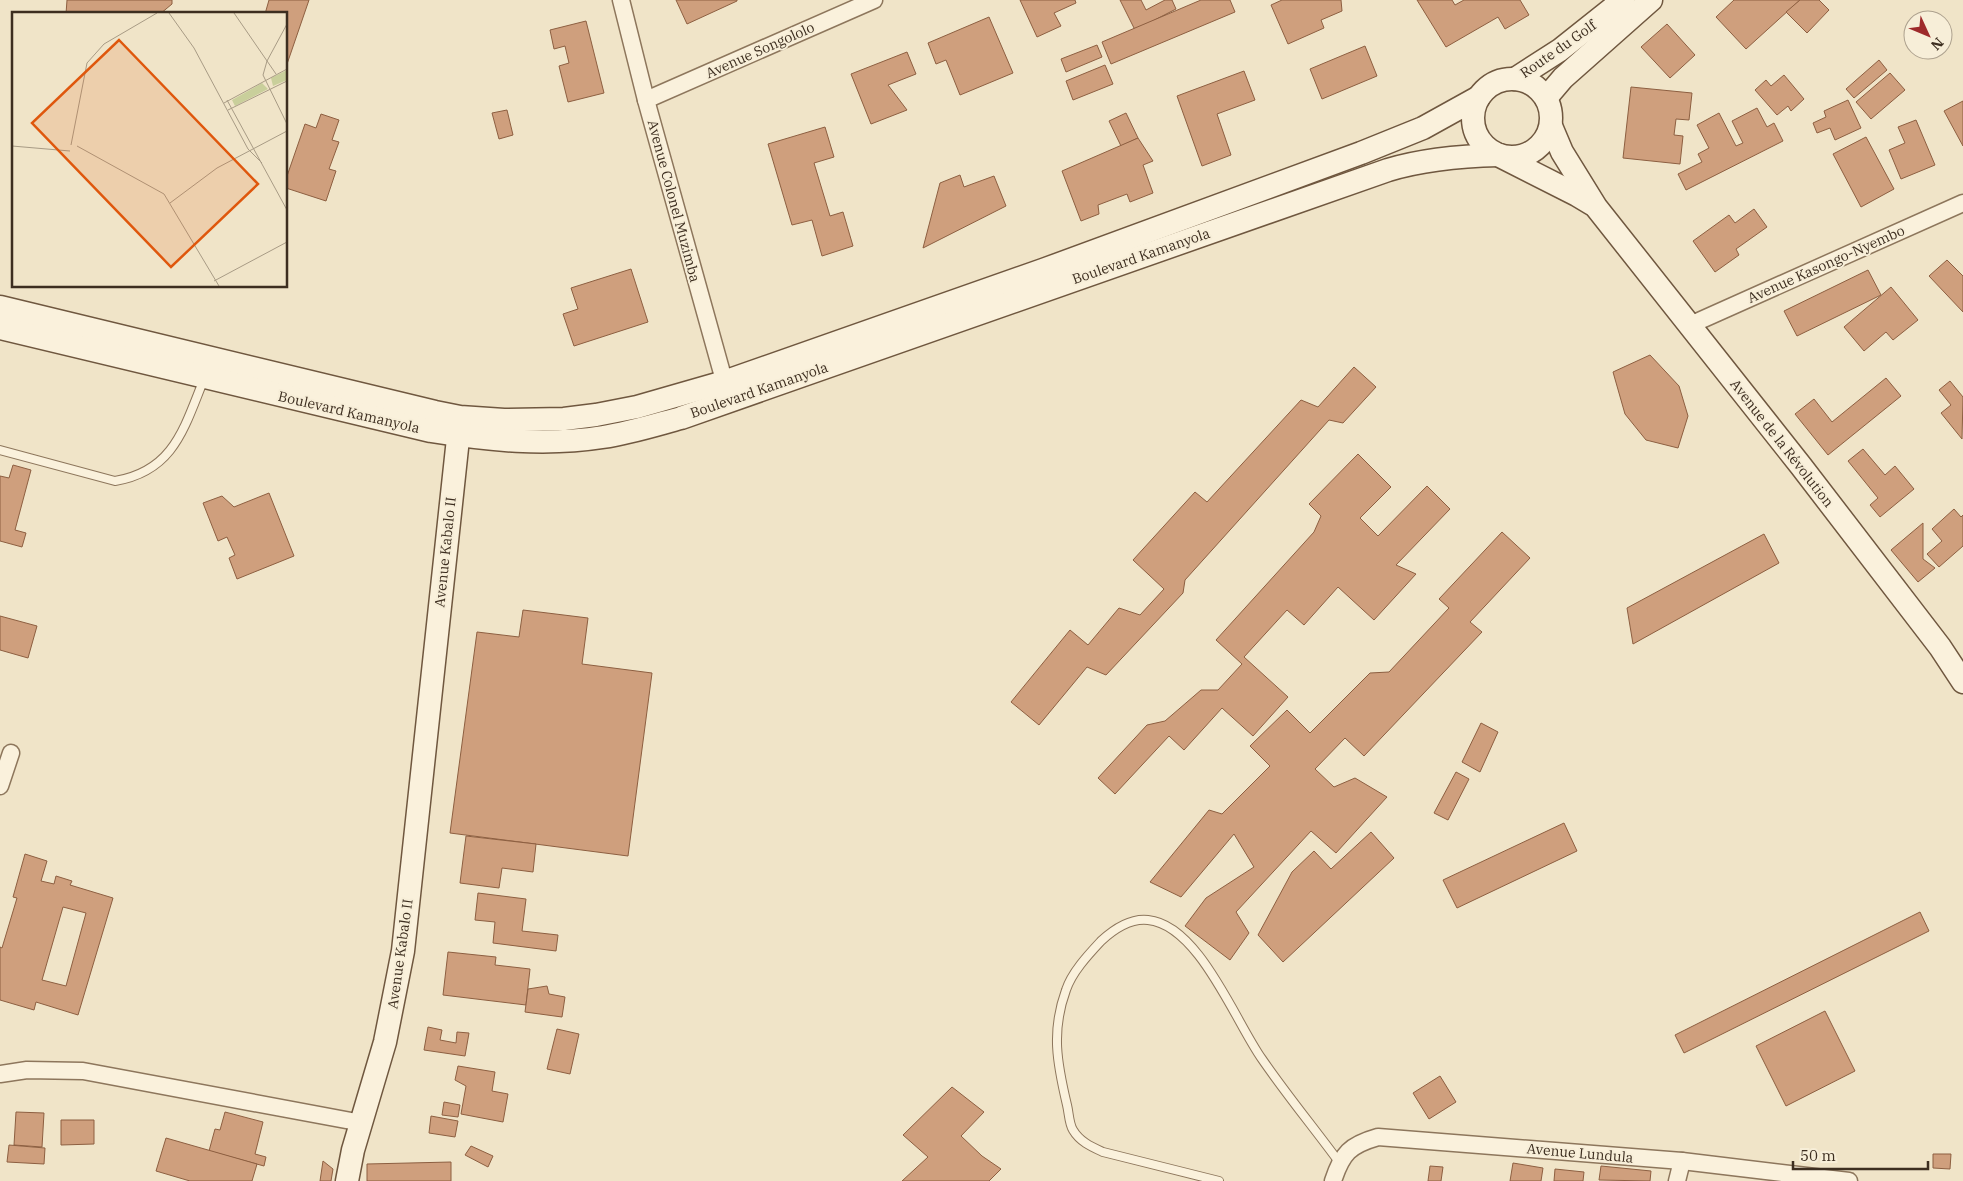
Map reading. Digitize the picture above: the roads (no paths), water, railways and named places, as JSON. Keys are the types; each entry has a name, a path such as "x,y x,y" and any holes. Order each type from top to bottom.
{"main road":[{"name":"Route du Golf","path":"1516,78 1560,50 1623,0"},
{"path":"1546,98 1563,78 1651,0"},
{"path":"1501,156 1520,157 1531,152 1544,141 1551,126 1552,116 1546,98 1535,86 1516,78 1495,83 1483,91 1473,112 1476,135 1485,147 1501,156 1577,195 1596,207"},
{"name":"Boulevard Kamanyola","path":"1134,248 1404,137 1479,97"},
{"path":"1551,126 1562,152 1596,207"},
{"name":"Boulevard Kamanyola","path":"0,328 412,408 459,426 504,420 564,419 727,391 1043,270 1134,248 1414,162 1468,156 1501,156"},
{"name":"Avenue de la Révolution","path":"1596,207 1807,474 1940,647 1963,682"},
{"name":"Boulevard Kamanyola","path":"0,307 208,368"},
{"name":"Avenue Kabalo II","path":"347,1181 353,1150 385,1042 403,951 459,426"}],"street":[{"name":"Avenue Colonel Muzimba","path":"621,0 646,100 727,391"},
{"name":"Avenue Songololo","path":"646,100 874,0"},
{"name":"Avenue Kasongo-Nyembo","path":"1690,325 1963,203"},
{"path":"0,786 11,753"},
{"path":"0,1074 27,1070 83,1071 362,1123"},
{"name":"Avenue Lundula","path":"1333,1181 1339,1162 1350,1149 1362,1141 1378,1137 1682,1161 1849,1181"},
{"path":"1677,1181 1682,1161"}],"lane":[{"path":"0,450 115,481 132,478 152,468 170,452 184,430 208,368"},
{"path":"1219,1181 1104,1152 1086,1144 1073,1130 1056,1043 1061,1006 1066,988 1092,950 1110,933 1131,921 1147,920 1162,924 1180,934 1198,954 1261,1058 1339,1162"}]}
